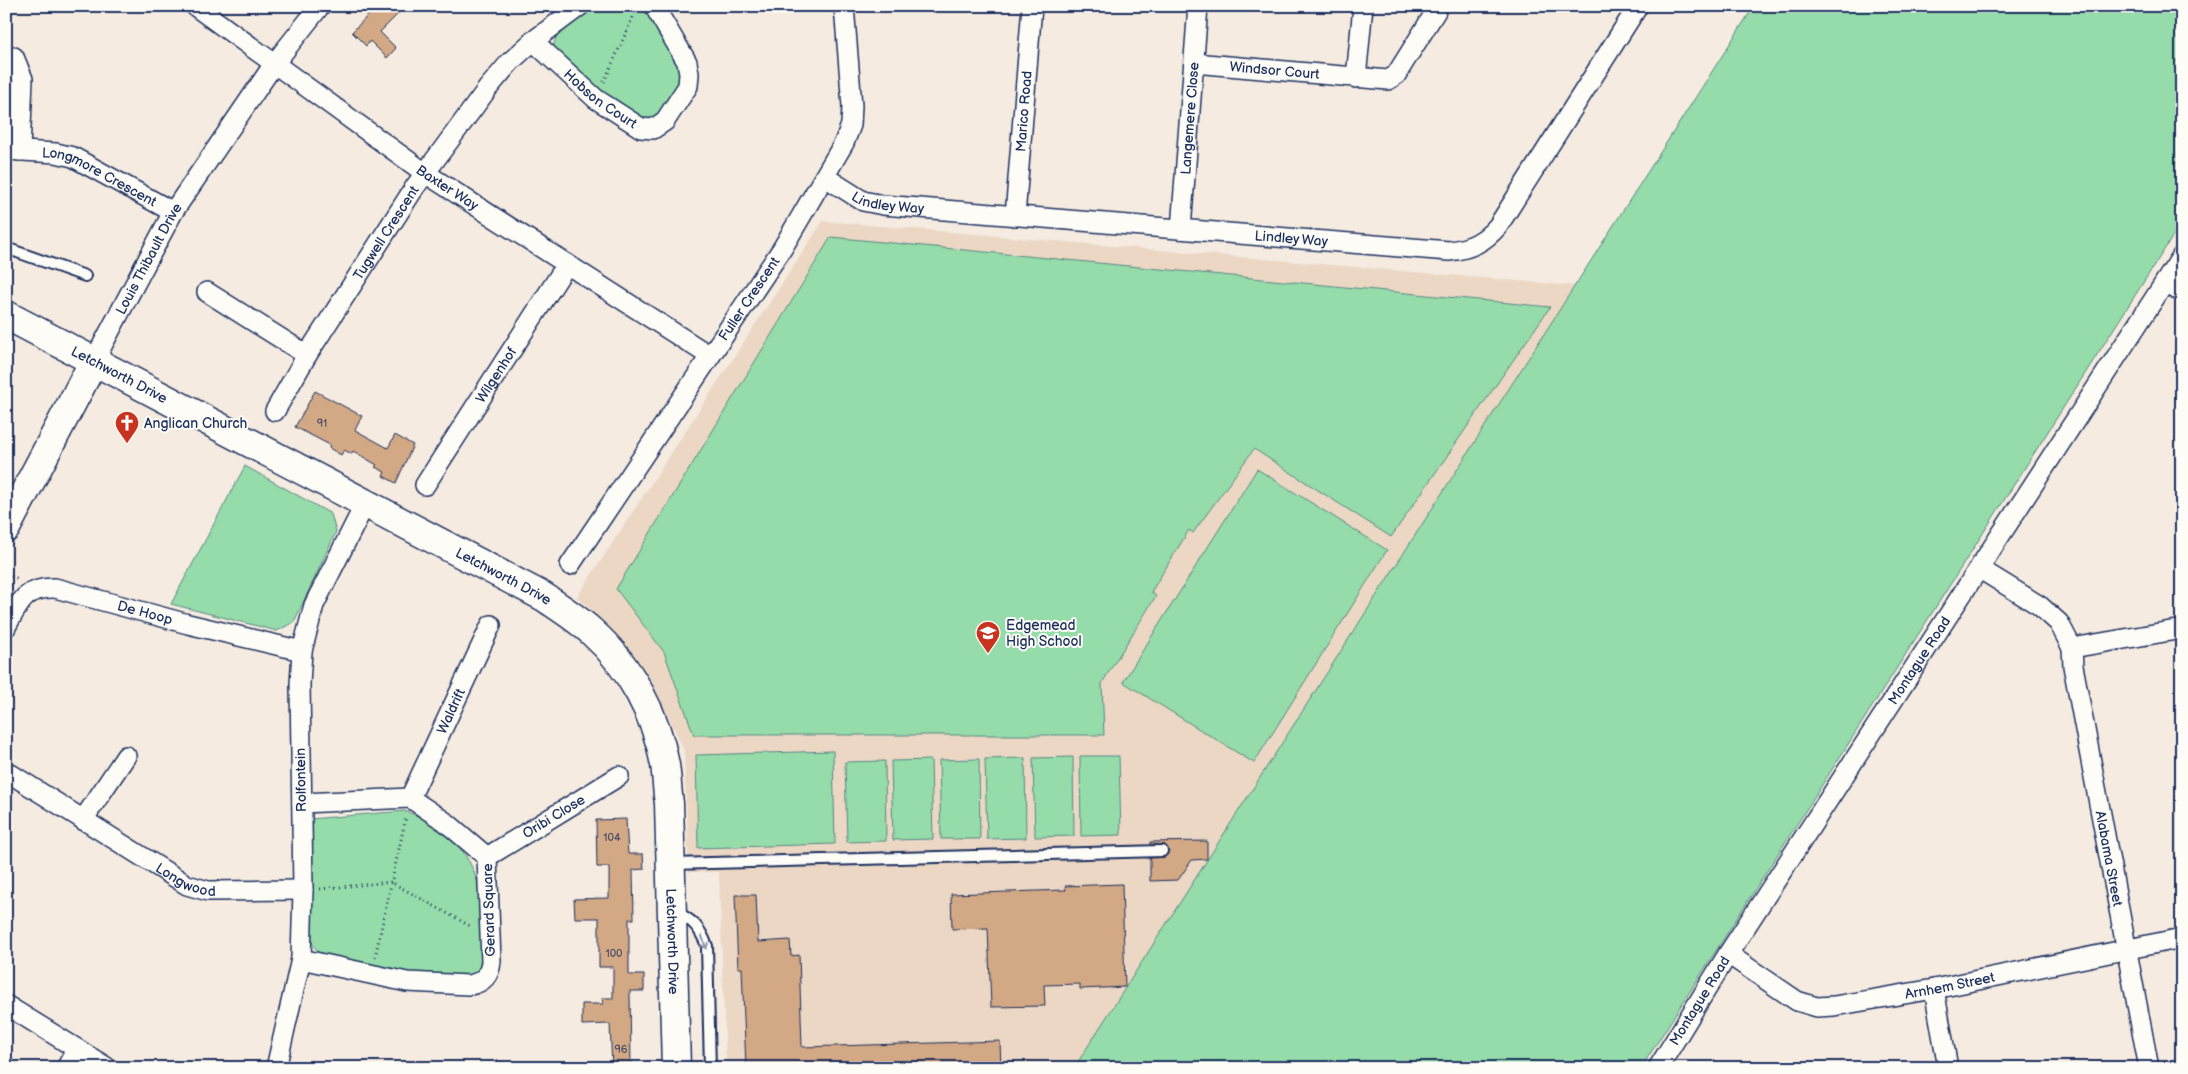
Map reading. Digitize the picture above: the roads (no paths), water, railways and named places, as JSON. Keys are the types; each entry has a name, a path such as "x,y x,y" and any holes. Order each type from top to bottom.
{"street":[{"name":"Baxter Way","path":"195,6 425,173 710,356"},
{"name":"Louis Thibault Drive","path":"6,528 174,212 274,64 320,6"},
{"name":"Tugwell Crescent","path":"275,411 307,355 425,173 488,88 510,62 533,41 580,6"},
{"name":"Hobson Court","path":"533,41 596,99 641,128 653,129 666,122 688,86 689,74 687,62 654,6"},
{"name":"Fuller Crescent","path":"570,565 782,249 844,144 850,125 850,81 844,6"},
{"name":"Marico Road","path":"1015,216 1032,6"},
{"name":"Langemere Close","path":"1181,229 1198,6"},
{"path":"1356,78 1363,6"},
{"name":"Windsor Court","path":"1194,63 1383,80 1396,75 1436,11 1436,6"},
{"name":"Lindley Way","path":"826,177 863,201 883,205 1449,251 1474,246 1491,234 1498,226 1638,6"},
{"name":"Longmore Crescent","path":"14,57 23,79 13,150 56,153 73,157 174,212"},
{"name":"Montague Road","path":"1658,1068 1728,954 2182,256"},
{"name":"Wilgenhof","path":"425,484 567,264"},
{"path":"2165,282 2182,292"},
{"path":"207,292 307,355"},
{"name":"Letchworth Drive","path":"6,315 544,597 584,625 609,650 636,688 659,741 666,776 676,1068"},
{"name":"Rolfontein","path":"276,1068 301,959 302,651 314,604 365,504"},
{"name":"Alabama Street","path":"1980,569 2040,606 2059,623 2072,648 2149,1068"},
{"name":"De Hoop","path":"6,627 24,597 37,590 55,588 188,624 302,651"},
{"name":"Waldrift","path":"410,798 492,624"},
{"path":"2072,648 2182,629"},
{"path":"84,820 126,756"},
{"name":"Longwood","path":"6,771 178,881 198,889 219,891 302,890"},
{"name":"Oribi Close","path":"487,856 619,776"},
{"path":"302,803 410,798"},
{"name":"Gerard Square","path":"301,959 406,982 475,984 485,978 490,967 487,856 447,823 410,798"},
{"name":"Arnhem Street","path":"1728,954 1797,1001 1818,1007 1848,1004 1934,989 2182,938"},
{"path":"1934,989 1948,1068"},
{"path":"6,1005 108,1068"},
{"path":"66,1068 77,1050"}],"lane":[{"path":"6,248 85,276"},
{"path":"670,864 1162,851"},
{"path":"672,909 692,920 707,946 710,1068"}],"place":[{"name":"Anglican Church","path":"127,444"},
{"name":"Edgemead High School","path":"988,654"}]}
